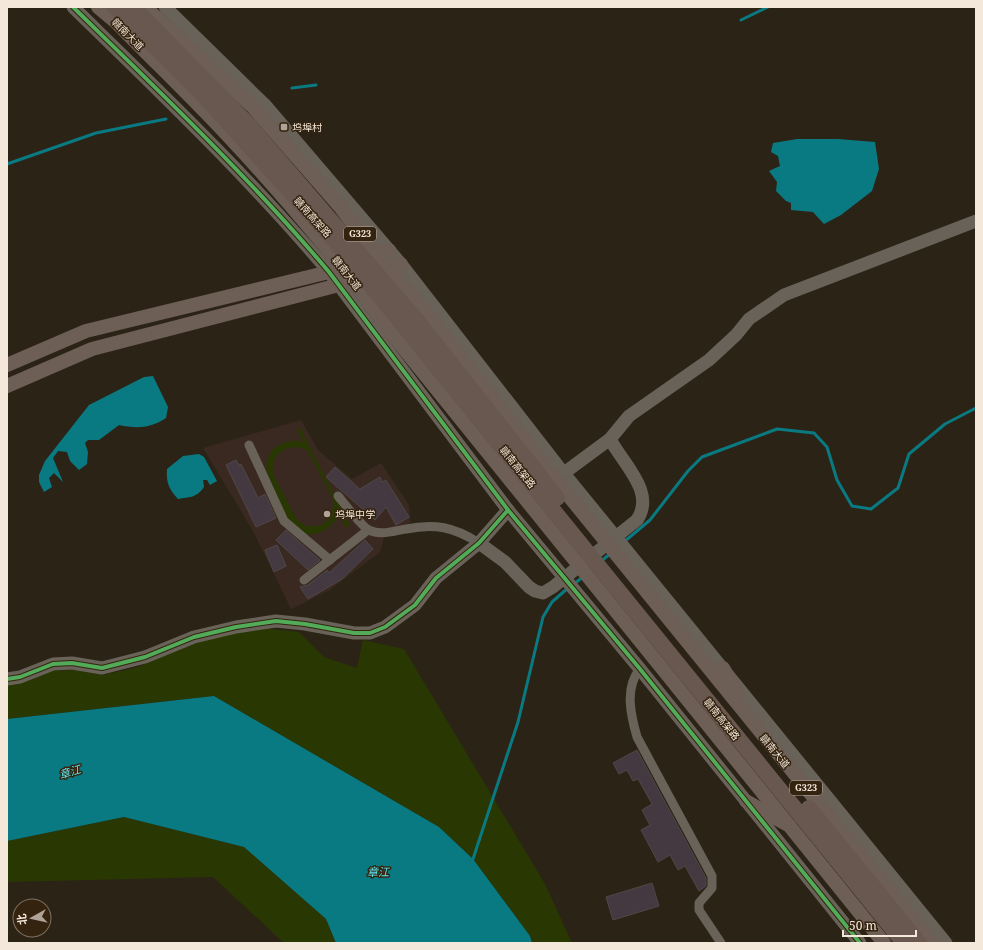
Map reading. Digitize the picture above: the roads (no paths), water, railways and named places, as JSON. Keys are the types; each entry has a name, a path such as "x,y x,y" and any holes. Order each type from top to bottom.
{"highway":[{"name":"赣南高架路","path":"115,7 206,98 335,241 904,943"},
{"name":"赣南高架路","path":"133,7 248,124 418,322 636,598 919,943"}],"main road":[{"name":"赣南大道","path":"98,7 116,22 231,139 313,231 343,268 388,329 793,828"},
{"name":"G323","path":"145,7 252,106 341,208 388,269 420,305 560,476"},
{"path":"313,231 341,208"},
{"path":"7,365 86,331 329,272 389,250"},
{"path":"7,386 92,349 339,285 401,264"},
{"path":"388,329 420,305"},
{"name":"赣南大道","path":"560,476 684,629 764,737 932,943"},
{"path":"723,668 764,737"},
{"path":"746,801 793,828 884,943"}],"street":[{"path":"73,7 212,142 298,235 339,285 511,514 640,669 860,943"},
{"path":"165,7 266,106 401,264 560,476 610,439 629,416 709,360 736,335 749,319 784,295 976,221"},
{"path":"338,496 368,530 384,533 417,527 434,526 451,528 465,534 505,562 535,591 543,593 553,587 636,520 643,511 642,491 610,439"},
{"path":"249,445 284,521 330,560"},
{"path":"7,679 20,677 53,664 72,663 102,668 145,657 199,636 236,627 276,621 305,624 354,633 370,633 385,626 415,605 436,578 479,543 511,514"},
{"path":"304,580 368,530"},
{"path":"684,629 723,668 946,943"},
{"path":"640,669 634,676 630,695 630,714 637,737 712,876 712,888 699,903 699,910 721,943"}],"water":[{"path":"797,139 838,139 875,142 879,169 872,191 841,215 824,224 813,212 791,210 791,203 786,201 776,191 777,182 769,171 780,166 778,156 771,152 773,143"},
{"path":"153,376 168,407 166,418 155,424 144,427 119,425 99,440 88,440 85,443 88,452 87,464 79,470 70,461 67,452 58,451 53,458 63,482 54,473 49,478 52,487 44,492 39,482 39,475 45,461 89,405 144,377"},
{"path":"199,454 204,457 217,481 210,485 207,480 203,480 204,487 199,493 178,499 169,486 167,469 183,456"},
{"name":"章江","path":"214,696 439,827 473,859 530,936 532,943 336,943 326,919 244,847 124,817 7,841 7,719"}],"waterway":[{"path":"741,20 768,7"},
{"path":"292,88 316,85"},
{"path":"7,164 96,133 166,119"},
{"path":"625,541 650,520 688,471 702,457 777,429 814,433 827,447 837,480 852,506 871,509 898,488 909,454 945,424 976,408"},
{"path":"600,562 610,554"},
{"path":"574,584 584,576"},
{"path":"470,861 473,859 518,722 543,617 552,602 568,588"}],"place":[{"name":"坞埠村","path":"284,127"},
{"name":"坞埠中学","path":"327,514"}]}
